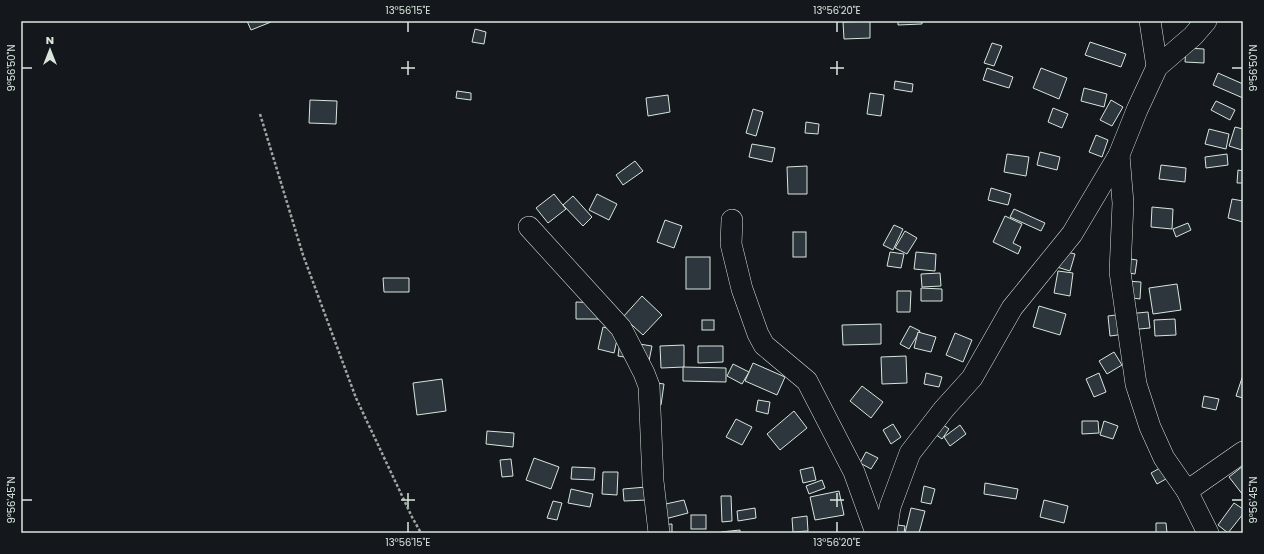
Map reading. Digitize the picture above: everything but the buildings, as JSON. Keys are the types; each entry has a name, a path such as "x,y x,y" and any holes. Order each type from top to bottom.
{"street":[{"path":"1150,21 1157,67"},
{"path":"886,533 890,507 910,452 944,409 972,378 1012,308 1072,234 1119,155 1137,110 1157,67 1193,36 1206,21"},
{"path":"1119,155 1122,203 1120,272 1136,384 1150,427 1164,458 1187,491 1208,533"},
{"path":"732,220 731,244 742,289 758,334 764,345 807,381 854,472 876,533"},
{"path":"529,227 621,328 644,373 649,386 653,481 659,533"},
{"path":"1187,491 1243,452"}],"path":[{"path":"260,114 303,255 356,398 421,533"}]}
